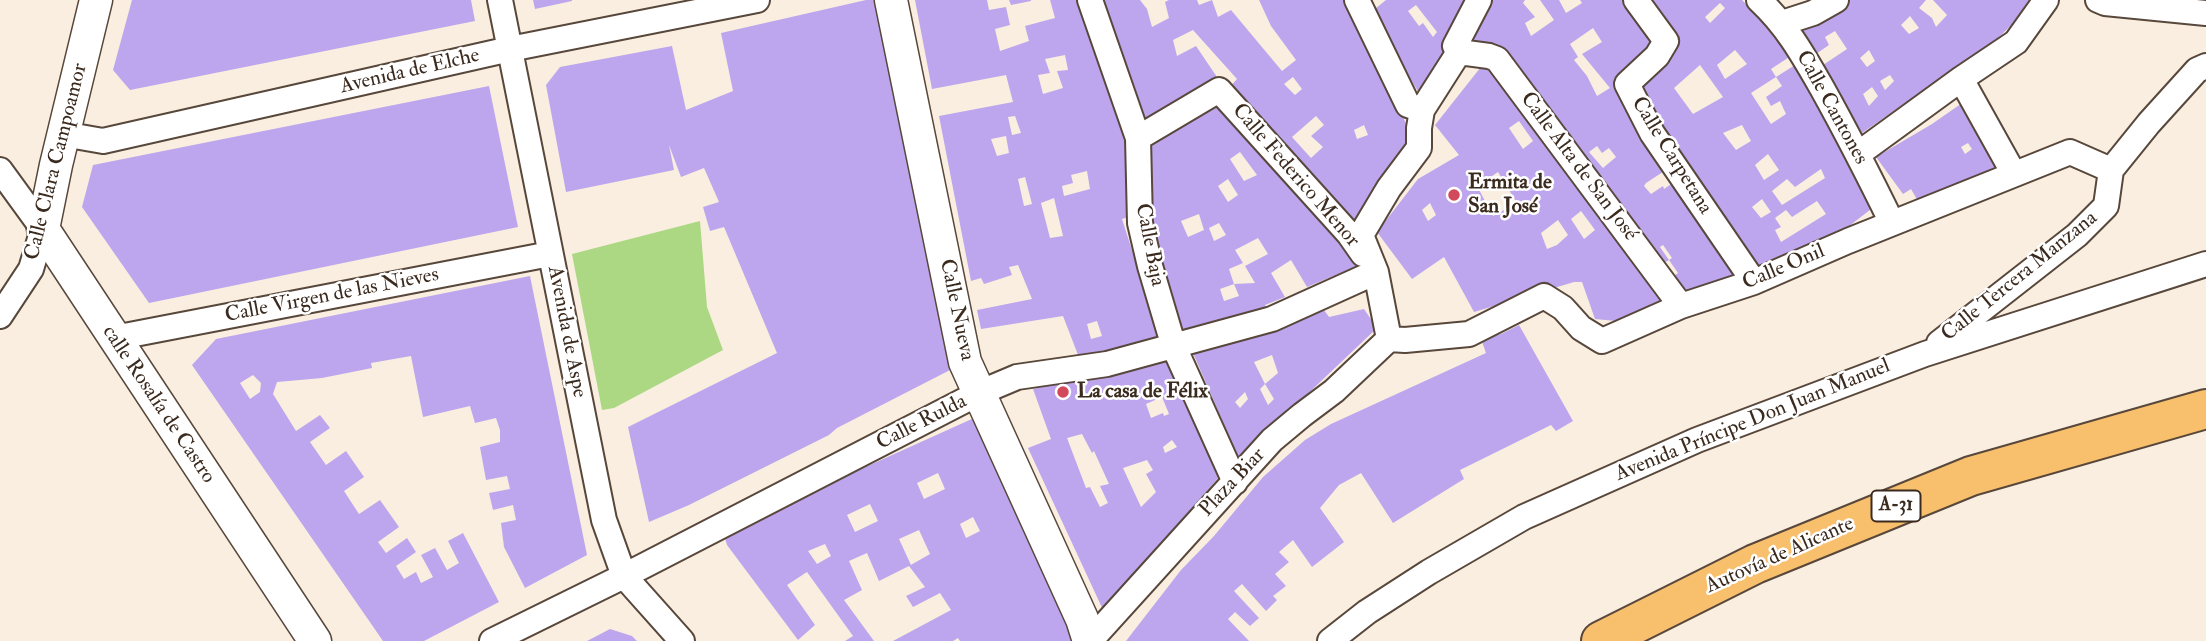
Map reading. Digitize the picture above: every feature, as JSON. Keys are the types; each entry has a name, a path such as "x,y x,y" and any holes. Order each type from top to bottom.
{"highway":[{"name":"Autovía de Alicante","path":"1601,641 1755,564 1970,476 2206,409"}],"street":[{"name":"Calle Clara Campoamor","path":"0,316 31,269 43,229 96,0"},
{"name":"Avenida de Aspe","path":"500,0 604,520 624,576 681,641"},
{"name":"Avenida de Elche","path":"63,134 103,141 510,49 757,0"},
{"name":"Calle Nueva","path":"891,0 965,362 1077,606 1090,641"},
{"name":"Calle Baja","path":"1090,0 1138,138 1140,223 1174,347 1235,482"},
{"path":"1357,0 1408,105 1422,110"},
{"path":"1389,339 1376,272 1361,235 1389,188 1419,148 1422,110 1459,52 1455,46 1479,0"},
{"name":"Calle Carpetana","path":"1636,0 1666,41 1657,56 1627,84 1652,133 1754,282"},
{"name":"Calle Cantones","path":"1759,0 1782,23 1802,54 1892,223"},
{"path":"1782,23 1813,13 1836,0"},
{"path":"1857,154 2016,42 2046,0"},
{"path":"2098,0 2105,4 2206,13"},
{"name":"Calle Alta de San José","path":"1459,52 1489,56 1497,60 1681,306"},
{"path":"2111,170 2173,96 2197,70 2206,66"},
{"path":"1961,79 2014,174"},
{"name":"Calle Federico Menor","path":"1138,138 1219,90 1349,234 1376,272"},
{"name":"Calle Onil","path":"1389,339 1469,334 1545,296 1563,309 1581,328 1602,341 1681,306 1754,282 2070,152 2111,170"},
{"name":"calle Rosalía de Castro","path":"0,170 43,229 315,641"},
{"name":"Calle Tercera Manzana","path":"1925,354 2077,235 2106,206 2111,170"},
{"name":"Calle Virgen de las Nieves","path":"114,338 550,254"},
{"name":"Avenida Príncipe Don Juan Manuel","path":"1330,641 1367,612 1429,572 1524,517 1697,440 1925,354 2206,264"},
{"name":"Calle Rulda","path":"492,641 979,393 1017,377 1107,365 1272,319 1376,272"},
{"name":"Plaza Biar","path":"1090,641 1272,440 1334,391 1389,339"}],"green space":[{"path":"700,221 707,307 723,350 614,408 602,410 572,254"}],"building":[{"path":"132,0 471,0 475,21 130,90 113,70"},
{"path":"533,0 572,0 572,1 535,9"},
{"path":"876,0 953,330 942,335 954,368 837,428 829,435 689,505 649,522 628,427 777,353 724,227 710,231 703,207 719,202 704,168 681,177 669,145 674,170 566,192 546,85 560,67 672,46 686,110 733,91 721,33"},
{"path":"915,0 987,0 989,10 1006,7 1010,25 995,29 1000,51 1029,41 1025,26 1055,18 1050,0 1082,0 1134,144 1137,214 1122,219 1161,341 1080,360 1063,316 981,329 977,310 1032,299 1018,265 1009,267 1012,275 984,284 981,278 971,281 939,116 1013,102 1006,75 932,89","holes":["1065,55 1068,70 1057,71 1063,88 1043,94 1038,75 1050,73 1045,59","1015,116 1021,133 1012,135 1008,117","1006,136 1009,153 997,156 991,139","1087,171 1090,189 1064,196 1062,186 1073,183 1071,175","1025,177 1032,204 1024,206 1018,179","1054,198 1063,236 1050,238 1041,203","1097,321 1102,336 1091,339 1087,324"]},
{"path":"1009,0 1031,0 1031,1 1011,5"},
{"path":"1100,0 1140,0 1147,9 1152,27 1169,18 1165,2 1169,0 1197,0 1199,5 1212,0 1218,17 1231,10 1282,71 1296,60 1271,26 1259,0 1349,0 1415,143 1352,225 1227,90 1237,79 1193,30 1173,40 1177,56 1196,46 1219,80 1144,126","holes":["1293,77 1302,89 1295,95 1284,84","1316,116 1324,125 1311,136 1323,147 1311,158 1292,137","1364,125 1368,135 1357,139 1354,130"]},
{"path":"1386,0 1473,0 1436,76 1419,93 1370,13","holes":["1416,5 1437,32 1433,37 1423,23 1419,26 1408,11"]},
{"path":"1485,0 1525,0 1523,3 1535,17 1525,23 1531,36 1554,20 1540,0 1559,0 1566,13 1582,3 1580,0 1626,0 1656,52 1618,83 1666,170 1644,186 1651,194 1674,182 1740,272 1687,299 1670,279 1678,273 1669,260 1658,266 1539,107 1464,49","holes":["1593,28 1602,42 1582,54 1610,88 1597,96 1587,76 1574,60 1578,57 1570,44","1597,146 1602,153 1609,148 1616,157 1603,168 1589,152","1663,245 1672,258 1669,260 1660,247"]},
{"path":"1645,0 1742,0 1760,18 1767,12 1797,52 1771,69 1776,77 1803,60 1879,203 1840,233 1756,274 1633,87 1676,41","holes":["1720,3 1725,8 1710,23 1705,17","1735,50 1747,64 1725,79 1717,65","1700,65 1723,97 1693,114 1674,88","1776,77 1782,86 1766,97 1771,106 1780,101 1786,114 1771,124 1751,93","1742,125 1751,141 1736,150 1723,133","1768,154 1779,170 1764,180 1755,165","1821,169 1825,178 1782,205 1772,191 1787,179 1795,187","1762,199 1771,212 1761,218 1752,207","1817,201 1826,214 1781,242 1775,230 1781,227 1775,218 1786,210 1792,217"]},
{"path":"1846,0 1926,0 1919,8 1932,18 1936,27 1947,15 1933,0 2037,0 1997,39 1862,133 1820,67 1847,49 1835,31 1825,37 1829,45 1813,56 1799,34","holes":["1910,16 1919,28 1909,34 1901,25","1869,50 1875,61 1867,67 1860,58","1890,75 1894,81 1885,90 1880,81","1872,87 1878,96 1869,106 1863,94"]},
{"path":"1488,58 1669,296 1616,321 1595,319 1582,282 1574,282 1474,312 1444,257 1412,279 1377,232 1418,179 1459,155 1435,125","holes":["1519,121 1533,141 1523,149 1509,128","1498,172 1517,203 1493,216 1477,186","1430,203 1436,215 1428,221 1422,210","1581,211 1595,230 1584,239 1571,219","1558,220 1568,235 1557,245 1547,249 1541,233"]},
{"path":"489,86 518,227 149,303 82,207 93,165"},
{"path":"1222,100 1364,263 1307,287 1291,260 1271,273 1285,297 1265,305 1267,309 1184,338 1156,278 1141,140 1180,129 1180,124","holes":["1240,152 1257,175 1244,181 1230,159","1228,179 1238,195 1228,202 1218,186","1199,214 1204,230 1188,237 1181,221","1219,223 1226,235 1214,241 1209,228","1258,238 1268,254 1245,266 1255,283 1234,284 1229,269 1243,263 1235,250","1234,284 1239,296 1224,301 1220,289"]},
{"path":"1965,101 2006,169 1919,203 1911,189 1903,194 1876,157","holes":["1968,143 1972,149 1965,154 1961,147"]},
{"path":"530,276 587,555 525,588 504,547 501,523 516,520 513,505 493,510 489,493 510,489 507,476 486,480 480,447 500,442 496,418 475,423 470,406 423,417 411,356 371,363 372,368 322,378 277,382 273,394 296,431 320,415 330,428 310,442 326,465 346,451 364,477 344,491 359,514 380,500 399,527 378,542 386,553 407,538 416,552 396,566 404,579 416,572 421,583 433,577 421,555 435,548 447,570 459,563 448,541 463,533 499,602 424,641 383,641 192,365 216,339","holes":["253,375 261,383 260,392 250,399 240,383"]},
{"path":"1364,309 1377,328 1239,459 1193,353 1324,310 1329,317","holes":["1272,355 1278,373 1265,384 1254,362","1265,384 1274,399 1268,405 1260,389","1245,392 1248,399 1240,408 1235,402"]},
{"path":"1519,325 1573,421 1556,431 1551,425 1460,470 1464,479 1393,523 1361,473 1339,485 1320,508 1344,542 1312,567 1293,540 1279,552 1289,562 1275,574 1286,586 1273,596 1277,600 1266,611 1242,584 1234,591 1259,618 1250,626 1235,612 1228,619 1249,641 1126,641 1181,570 1214,536 1263,477 1305,440 1331,424 1486,353 1481,339 1501,334"},
{"path":"1173,355 1224,471 1104,612 1028,448 1051,439 1033,389","holes":["1162,397 1169,414 1164,416 1163,413 1151,418 1146,404","1082,434 1092,453 1094,451 1109,484 1100,486 1108,503 1100,507 1090,487 1086,488 1067,438","1172,440 1177,447 1165,453 1163,447","1147,460 1153,470 1146,474 1156,492 1141,507 1123,468"]},
{"path":"974,418 1076,641 960,641 958,638 953,641 893,641 951,610 940,593 913,607 906,596 925,587 909,566 879,581 867,553 849,561 862,590 844,600 874,641 845,641 853,636 807,572 787,585 815,625 798,640 727,545 724,535 777,507","holes":["938,473 945,489 924,499 917,483","870,504 878,521 855,532 847,515","973,517 980,531 966,538 960,524","919,530 930,554 911,565 899,539","825,544 831,556 817,564 808,551"]},
{"path":"610,629 632,636 637,641 587,641"}],"place":[{"name":"Ermita de San José","path":"1454,195"},
{"name":"La casa de Félix","path":"1063,392"}]}
